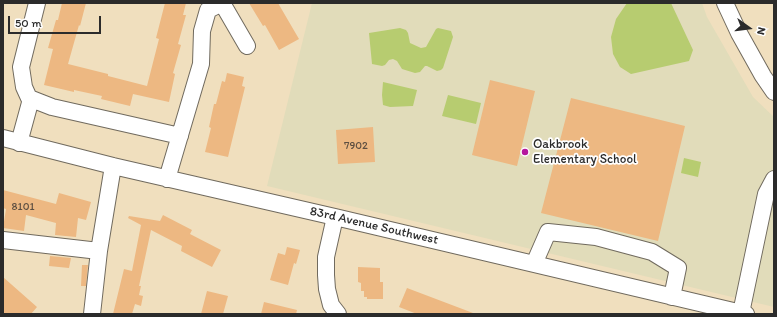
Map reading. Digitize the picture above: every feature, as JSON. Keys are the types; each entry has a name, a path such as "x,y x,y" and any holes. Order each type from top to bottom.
{"street":[{"path":"36,3 21,67 24,87 29,98 52,107 180,136"},
{"path":"167,179 201,64 202,31 208,10 221,3 247,46"},
{"path":"725,3 738,33 774,92"},
{"path":"19,142 31,99"},
{"name":"83rd Avenue Southwest","path":"3,138 167,179 743,313"},
{"path":"92,314 99,251 113,166"},
{"path":"743,313 766,194 774,178"},
{"path":"335,217 326,256 326,275 327,289 331,305 338,314"},
{"path":"534,264 548,232 596,237 652,252 678,268 672,297"},
{"path":"3,240 99,251"}],"shaded area":[{"name":"Oakbrook Elementary School","path":"312,3 702,3 707,17 753,97 774,117 774,307 267,186"}],"green space":[{"path":"627,3 671,3 693,50 689,61 631,74 620,67 613,54 611,37 616,19"},
{"path":"400,28 406,30 408,33 410,43 421,48 426,47 436,29 438,28 451,31 453,37 443,68 437,71 425,66 420,72 415,73 402,69 397,61 393,59 389,60 382,66 372,64 369,33"},
{"path":"383,82 417,90 413,106 390,107 383,105"},
{"path":"448,95 481,103 476,124 442,116"},
{"path":"684,158 701,162 698,177 681,173"}],"building":[{"path":"62,3 86,3 68,64 147,86 159,39 156,38 165,3 186,3 183,15 186,15 178,44 181,45 173,73 175,74 169,102 133,94 130,106 101,99 102,96 74,90 74,92 44,85 53,49 48,48 56,20 58,20"},
{"path":"249,3 278,3 299,39 279,50 265,25 263,26"},
{"path":"227,73 244,77 242,86 245,87 228,157 205,152 211,128 209,127 214,104 216,104 222,81 225,82"},
{"path":"490,80 535,91 517,166 472,155"},
{"path":"571,98 685,126 658,241 541,213"},
{"path":"373,127 375,162 338,164 336,130"},
{"path":"3,190 56,204 59,193 91,202 86,220 78,218 76,237 55,235 56,223 26,215 24,231 3,228 6,209 3,208"},
{"path":"163,215 192,230 190,234 221,250 212,267 181,251 182,246 151,230 139,286 141,286 139,295 143,296 141,306 135,304 132,314 113,314 124,269 132,271 141,225 128,218 129,216 160,221"},
{"path":"287,247 300,250 296,264 294,263 288,285 270,280 278,253 285,255"},
{"path":"50,256 71,258 69,268 49,266"},
{"path":"82,265 88,265 86,286 81,286"},
{"path":"358,267 380,268 380,282 383,282 383,299 367,299 367,297 364,297 364,291 361,291 361,283 358,282"},
{"path":"3,277 37,307 31,314 3,314"},
{"path":"407,288 473,314 417,314 399,307"},
{"path":"207,291 228,296 223,314 201,314"},
{"path":"264,302 297,310 296,314 261,314"}],"place":[{"name":"Oakbrook Elementary School","path":"525,152"}]}
